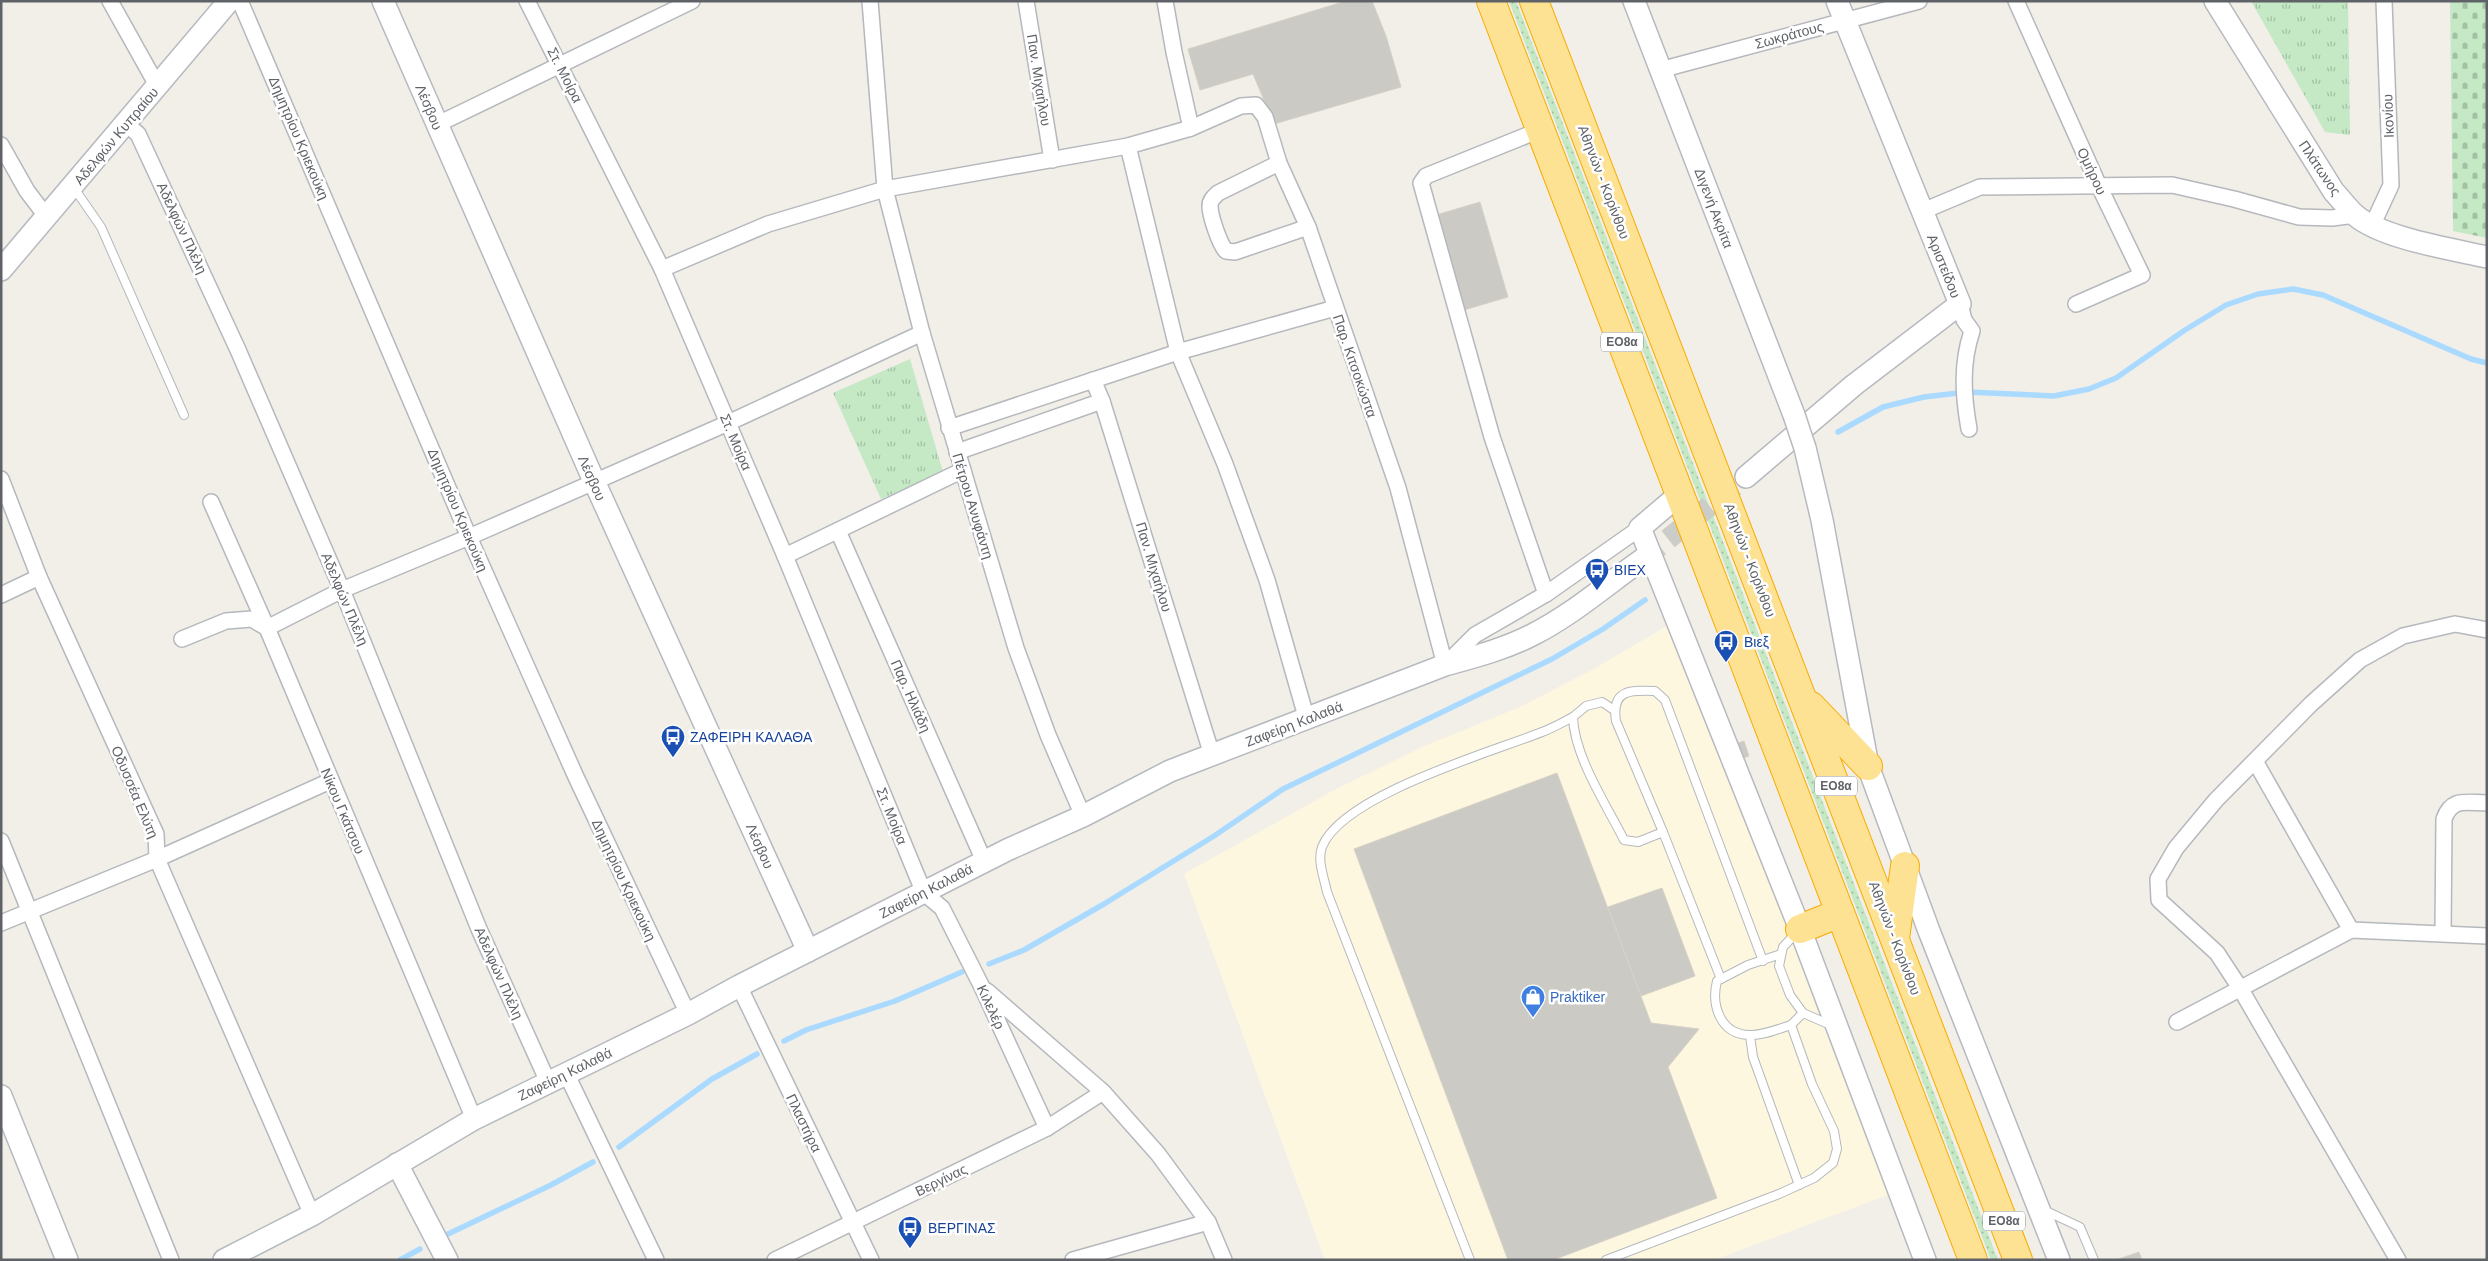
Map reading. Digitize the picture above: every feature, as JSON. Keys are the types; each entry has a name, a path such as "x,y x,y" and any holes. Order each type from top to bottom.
{"highway":[{"path":"1484,1 1503,33"},
{"name":"ΕΟ8α","path":"1491,1 1973,1260"},
{"name":"Αθηνών - Κορίνθου","path":"1534,1 2018,1260"},
{"path":"1802,697 1868,766"},
{"path":"1895,939 1906,866"},
{"path":"1800,929 1840,913"}],"street":[{"path":"110,1 158,87"},
{"name":"Αδελφών Κυπραίου","path":"1,270 229,1"},
{"name":"Δημητρίου Κριεκούκη","path":"240,1 469,537 576,777 688,1014"},
{"name":"Λέσβου","path":"383,1 594,481 808,951"},
{"name":"Στ. Μοίρα","path":"527,1 662,269 785,556 924,893"},
{"path":"436,125 692,1"},
{"name":"Πέτρου Ανυφάντη","path":"870,1 885,189 922,333 1016,648 1048,735 1083,816"},
{"name":"Παν. Μιχαήλου","path":"1026,1 1052,160"},
{"path":"662,269 768,224 885,189 1128,146 1191,128 1165,1"},
{"name":"Διγενή Ακρίτα","path":"1634,1 1794,415 1805,448 1822,520 1856,714 1868,766 2059,1260"},
{"name":"Σωκράτους","path":"1660,70 1841,10 1919,1"},
{"name":"Ομήρου","path":"2016,1 2099,186 2142,275 2076,304"},
{"name":"Πλάτωνος","path":"2215,1 2334,192 2363,220 2399,236 2486,258"},
{"name":"Ικονίου","path":"2363,220 2391,185 2384,1"},
{"name":"Αριστείδου","path":"1746,477 1854,385 1960,304 1924,211 1841,10"},
{"name":"Παρ. Κιτσοκώστα","path":"1191,128 1241,106 1256,105 1265,118 1279,163 1308,227 1398,488 1445,665"},
{"name":"Αδελφών Πλέλη","path":"126,124 138,134 234,341 342,590 480,929 557,1078 656,1260"},
{"path":"1540,130 1426,176 1421,183 1492,437 1546,594"},
{"path":"1,145 27,191 46,216"},
{"path":"1128,146 1178,352 1225,464 1267,580 1307,720"},
{"path":"1279,163 1218,193 1212,198 1210,206 1221,246 1226,251 1235,252 1308,227"},
{"path":"1924,211 1980,187 2172,185 2234,199 2299,217 2363,220"},
{"path":"1960,304 1964,320 1972,331 1965,351 1963,376 1965,410 1969,429"},
{"path":"949,428 1178,352 1335,308"},
{"path":"182,639 226,621 252,619 267,628 342,590 469,537 728,423 922,333"},
{"name":"Παν. Μιχαήλου","path":"1093,380 1102,401 1212,755"},
{"path":"957,452 1102,401"},
{"path":"785,556 963,470"},
{"name":"Οδυσσέα Ελύτη","path":"1,479 40,577 156,834 157,859 312,1215"},
{"path":"1445,665 1475,635 1546,594 1640,528 1680,494"},
{"name":"Νίκου Γκάτσου","path":"211,502 267,628 474,1119"},
{"path":"1640,528 1800,929 1925,1260"},
{"name":"Παρ. Ηλιάδη","path":"838,531 984,861"},
{"name":"Ζαφείρη Καλαθά","path":"224,1260 312,1215 474,1119 688,1014 984,861 1083,816 1170,771 1307,720 1445,665 1477,656 1532,635 1565,615 1643,559"},
{"path":"1,595 40,577"},
{"path":"2398,1260 2240,988 2217,953 2159,900 2158,879 2176,848 2216,800 2311,704 2360,660 2403,636 2454,624 2487,630"},
{"path":"2255,761 2351,930"},
{"path":"1,923 157,859 330,781"},
{"path":"2443,933 2444,819 2448,809 2456,803 2487,803"},
{"path":"1,841 171,1260"},
{"name":"Κιλελέρ","path":"924,893 942,908 982,987 1047,1128"},
{"path":"2177,1022 2351,930 2487,936"},
{"name":"Πλαστήρα","path":"739,986 871,1260"},
{"path":"982,987 1102,1092 1158,1154 1208,1222 1224,1260"},
{"name":"Βεργίνας","path":"775,1260 1047,1128 1102,1092"},
{"path":"1,1096 68,1260"},
{"path":"397,1164 447,1260"},
{"path":"1073,1260 1208,1222"}],"lane":[{"path":"73,187 101,227 184,415"},
{"path":"1721,979 1663,832 1616,721 1614,710 1618,699 1631,690 1655,691 1665,700 1762,960"},
{"path":"1470,1260 1327,892 1319,858 1323,845 1341,821 1378,798 1438,771 1544,731 1573,716 1586,706 1602,702 1614,710"},
{"path":"1573,716 1573,733 1579,750 1624,840 1638,842 1663,832"},
{"path":"1800,929 1783,947 1779,966 1790,995 1803,1013 1838,1028"},
{"path":"1781,954 1762,960 1717,981 1714,995 1720,1020 1732,1031 1750,1036 1791,1025 1803,1013"},
{"path":"1606,1260 1799,1185 1814,1178 1833,1163 1837,1149 1834,1131 1812,1084 1791,1025"},
{"path":"1750,1036 1753,1057 1799,1185"},
{"path":"2038,1207 2080,1227 2094,1260"}],"shaded area":[{"path":"1672,623 1888,1195 1714,1260 1325,1260 1184,874 1336,789 1427,745 1520,707 1592,670"}],"green space":[{"path":"1509,1 1516,1 1998,1260 1991,1260"},
{"path":"2251,1 2348,1 2350,135 2325,132"},
{"path":"2450,1 2487,1 2487,238 2453,231"},
{"path":"910,359 943,472 881,499 833,393"}],"building":[{"path":"1346,1 1372,1 1386,36 1401,87 1274,124 1253,74 1200,90 1188,49"},
{"path":"1480,202 1508,297 1464,310 1436,215"},
{"path":"1744,741 1749,756 1736,761 1730,746"},
{"path":"1557,773 1651,1023 1699,1029 1668,1067 1717,1198 1553,1260 1508,1260 1354,849"},
{"path":"1662,888 1695,976 1641,996 1608,907"},
{"path":"2139,1252 2142,1260 2116,1260"}],"waterway":[{"path":"1838,432 1883,407 1924,397 1967,392 2054,396 2089,389 2116,378 2185,330 2226,305 2258,294 2293,289 2323,295 2471,359 2487,363"},
{"path":"989,964 1024,950 1104,904 1214,836 1283,789 1552,659 1603,629 1645,600"},
{"path":"784,1041 806,1030 895,1001 962,972"},
{"path":"619,1147 712,1079 757,1054"},
{"path":"448,1234 551,1185 593,1162"},
{"path":"400,1260 420,1249"}],"tunnel":[{"path":"1643,559 1746,477"}],"place":[{"name":"ΒΙΕΧ","path":"1597,591"},
{"name":"Βιεξ","path":"1726,663"},
{"name":"ΖΑΦΕΙΡΗ ΚΑΛΑΘΑ","path":"673,758"},
{"name":"Praktiker","path":"1533,1018"},
{"name":"ΒΕΡΓΙΝΑΣ","path":"910,1249"}]}
